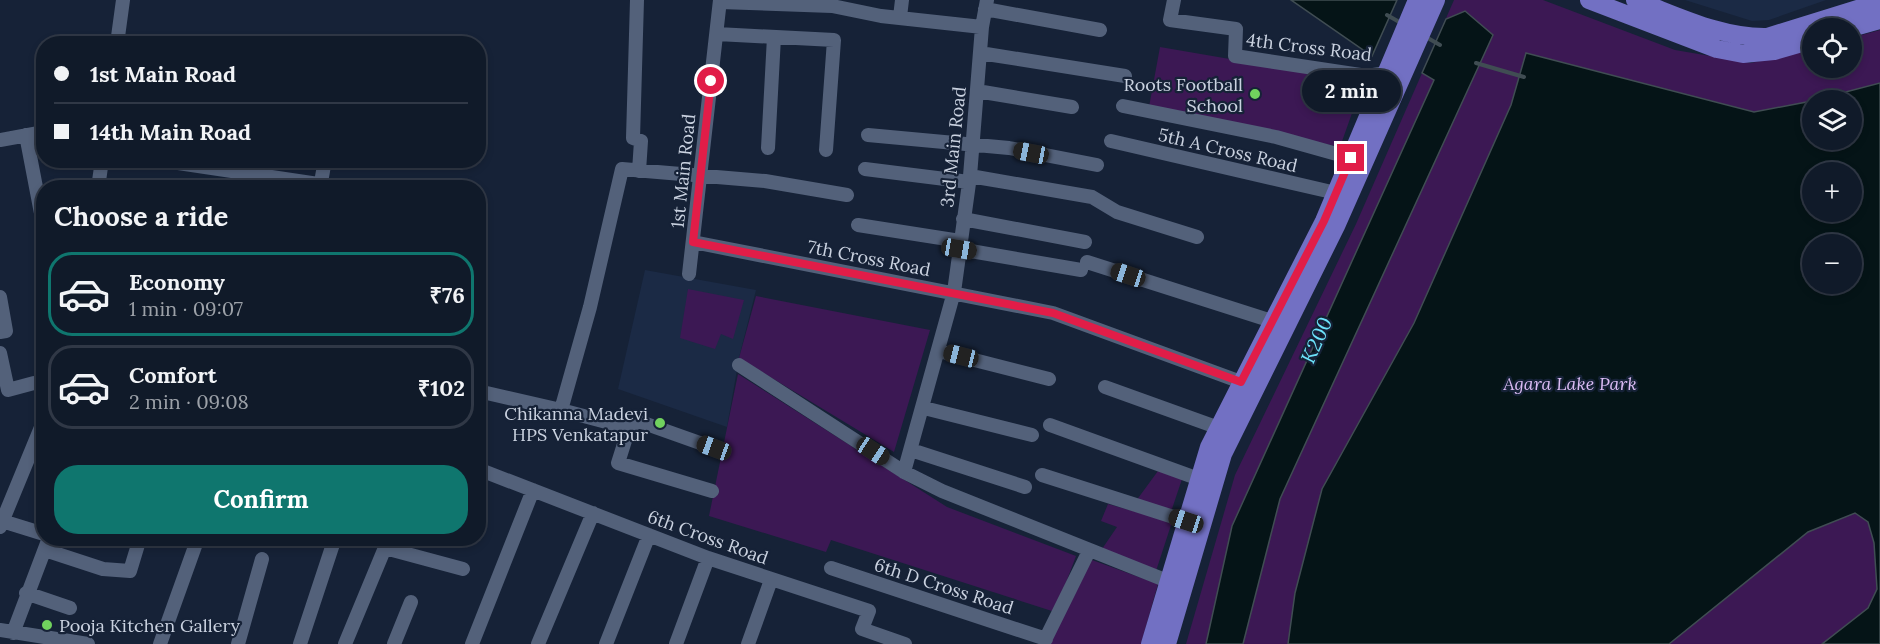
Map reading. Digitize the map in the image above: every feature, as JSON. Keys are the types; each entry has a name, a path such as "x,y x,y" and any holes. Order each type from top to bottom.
{"main road":[{"path":"1590,0 1717,49 1736,53 1774,51 1802,43"},
{"path":"1635,0 1717,31 1752,38 1767,37 1880,2"},
{"path":"1167,644 1186,521 1209,447 1429,1"},
{"path":"1862,25 1880,20"},
{"path":"1150,644 1175,584 1223,454 1336,226 1394,69"}],"street":[{"path":"118,36 123,0"},
{"path":"637,0 633,138 641,141 639,171"},
{"path":"900,17 902,0"},
{"name":"4th Cross Road","path":"1174,0 1170,20 1236,29 1235,56 1367,76 1394,69"},
{"path":"720,1 832,3 900,17 982,27"},
{"name":"1st Main Road","path":"689,274 720,1"},
{"path":"986,5 1100,30"},
{"name":"3rd Main Road","path":"904,472 924,408 954,292 970,179 982,27 986,5"},
{"path":"717,34 834,40 826,150"},
{"path":"768,148 774,37"},
{"path":"980,53 1125,76"},
{"path":"977,91 1072,107"},
{"path":"1123,106 1276,137 1351,158"},
{"path":"0,140 36,133"},
{"path":"26,135 36,187"},
{"path":"868,135 1009,148 1096,165"},
{"name":"5th A Cross Road","path":"1111,141 1336,193"},
{"path":"208,168 283,180"},
{"path":"561,410 590,307 622,169 765,181 847,195"},
{"path":"865,169 970,179 1092,197 1117,212 1197,237"},
{"path":"963,219 1085,242"},
{"path":"858,225 1084,266 1272,321"},
{"name":"7th Cross Road","path":"693,242 954,292 1071,319 1087,328 1241,382"},
{"path":"0,297 6,331 0,332"},
{"path":"939,351 1049,379"},
{"path":"0,353 8,390 34,383"},
{"path":"739,365 904,472 948,494 1175,584"},
{"path":"1105,387 1219,428"},
{"path":"486,393 629,428"},
{"path":"924,408 1032,435"},
{"path":"712,491 618,463 629,428 638,421 714,448"},
{"path":"1050,425 1199,479"},
{"path":"36,439 1,524 36,532"},
{"path":"911,450 1025,487"},
{"name":"6th Cross Road","path":"486,472 708,558 868,611 862,629 905,644"},
{"path":"1042,475 1186,521"},
{"path":"472,644 533,490"},
{"path":"538,644 593,513"},
{"path":"606,644 649,535"},
{"path":"46,546 6,632 88,644"},
{"path":"51,546 103,569 130,571 138,546"},
{"path":"160,644 195,546"},
{"path":"300,644 332,546"},
{"path":"345,644 386,546"},
{"path":"396,546 463,569"},
{"path":"1044,641 1089,551"},
{"path":"675,644 708,558"},
{"path":"238,644 262,559"},
{"name":"6th D Cross Road","path":"831,568 1044,641"},
{"path":"748,644 771,579"},
{"path":"26,593 70,608"},
{"path":"394,644 411,602"}],"shaded area":[{"path":"1291,0 1397,0 1372,56"},
{"path":"1685,0 1826,0 1769,20 1752,21"},
{"path":"1465,11 1493,35 1280,499 1243,644 1206,644 1232,526 1434,80 1422,73 1446,19"},
{"name":"Agara Lake Park","path":"1526,53 1754,112 1802,103 1802,150 1862,150 1862,90 1853,90 1880,83 1880,644 1822,644 1868,608 1877,589 1874,543 1868,522 1855,513 1808,532 1669,644 1288,644 1295,593 1322,489 1414,323 1511,105"},
{"path":"645,270 756,290 739,358 727,427 618,389"}],"green space":[{"name":"Agara Lake Park","path":"1454,0 1543,0 1675,50 1751,63 1802,51 1802,78 1862,78 1862,35 1880,30 1880,644 1186,644 1235,475 1356,224"},
{"name":"Roots Football School","path":"1160,47 1363,82 1340,147 1149,107"},
{"path":"688,289 744,300 733,339 721,334 715,349 680,338"},
{"path":"756,296 930,330 894,452 739,358"},
{"path":"738,374 947,507 1076,556 1055,612 831,540 826,552 709,516"},
{"path":"1158,471 1182,479 1171,512 1136,501"},
{"path":"1108,504 1172,522 1155,574 1102,549 1117,527 1101,521"},
{"path":"1092,560 1158,584 1141,644 1046,644"}],"waterway":[{"name":"K200","path":"1387,15 1401,23"},
{"name":"K200","path":"1426,37 1440,45"},
{"name":"K200","path":"1476,63 1524,77"}],"place":[{"name":"Roots Football School","path":"1255,94"},
{"name":"Chikanna Madevi HPS Venkatapur","path":"660,423"},
{"name":"Pooja Kitchen Gallery","path":"47,625"}],"route":[{"path":"711,81 693,242 1053,313 1087,328 1241,382 1324,221 1351,158"}]}
